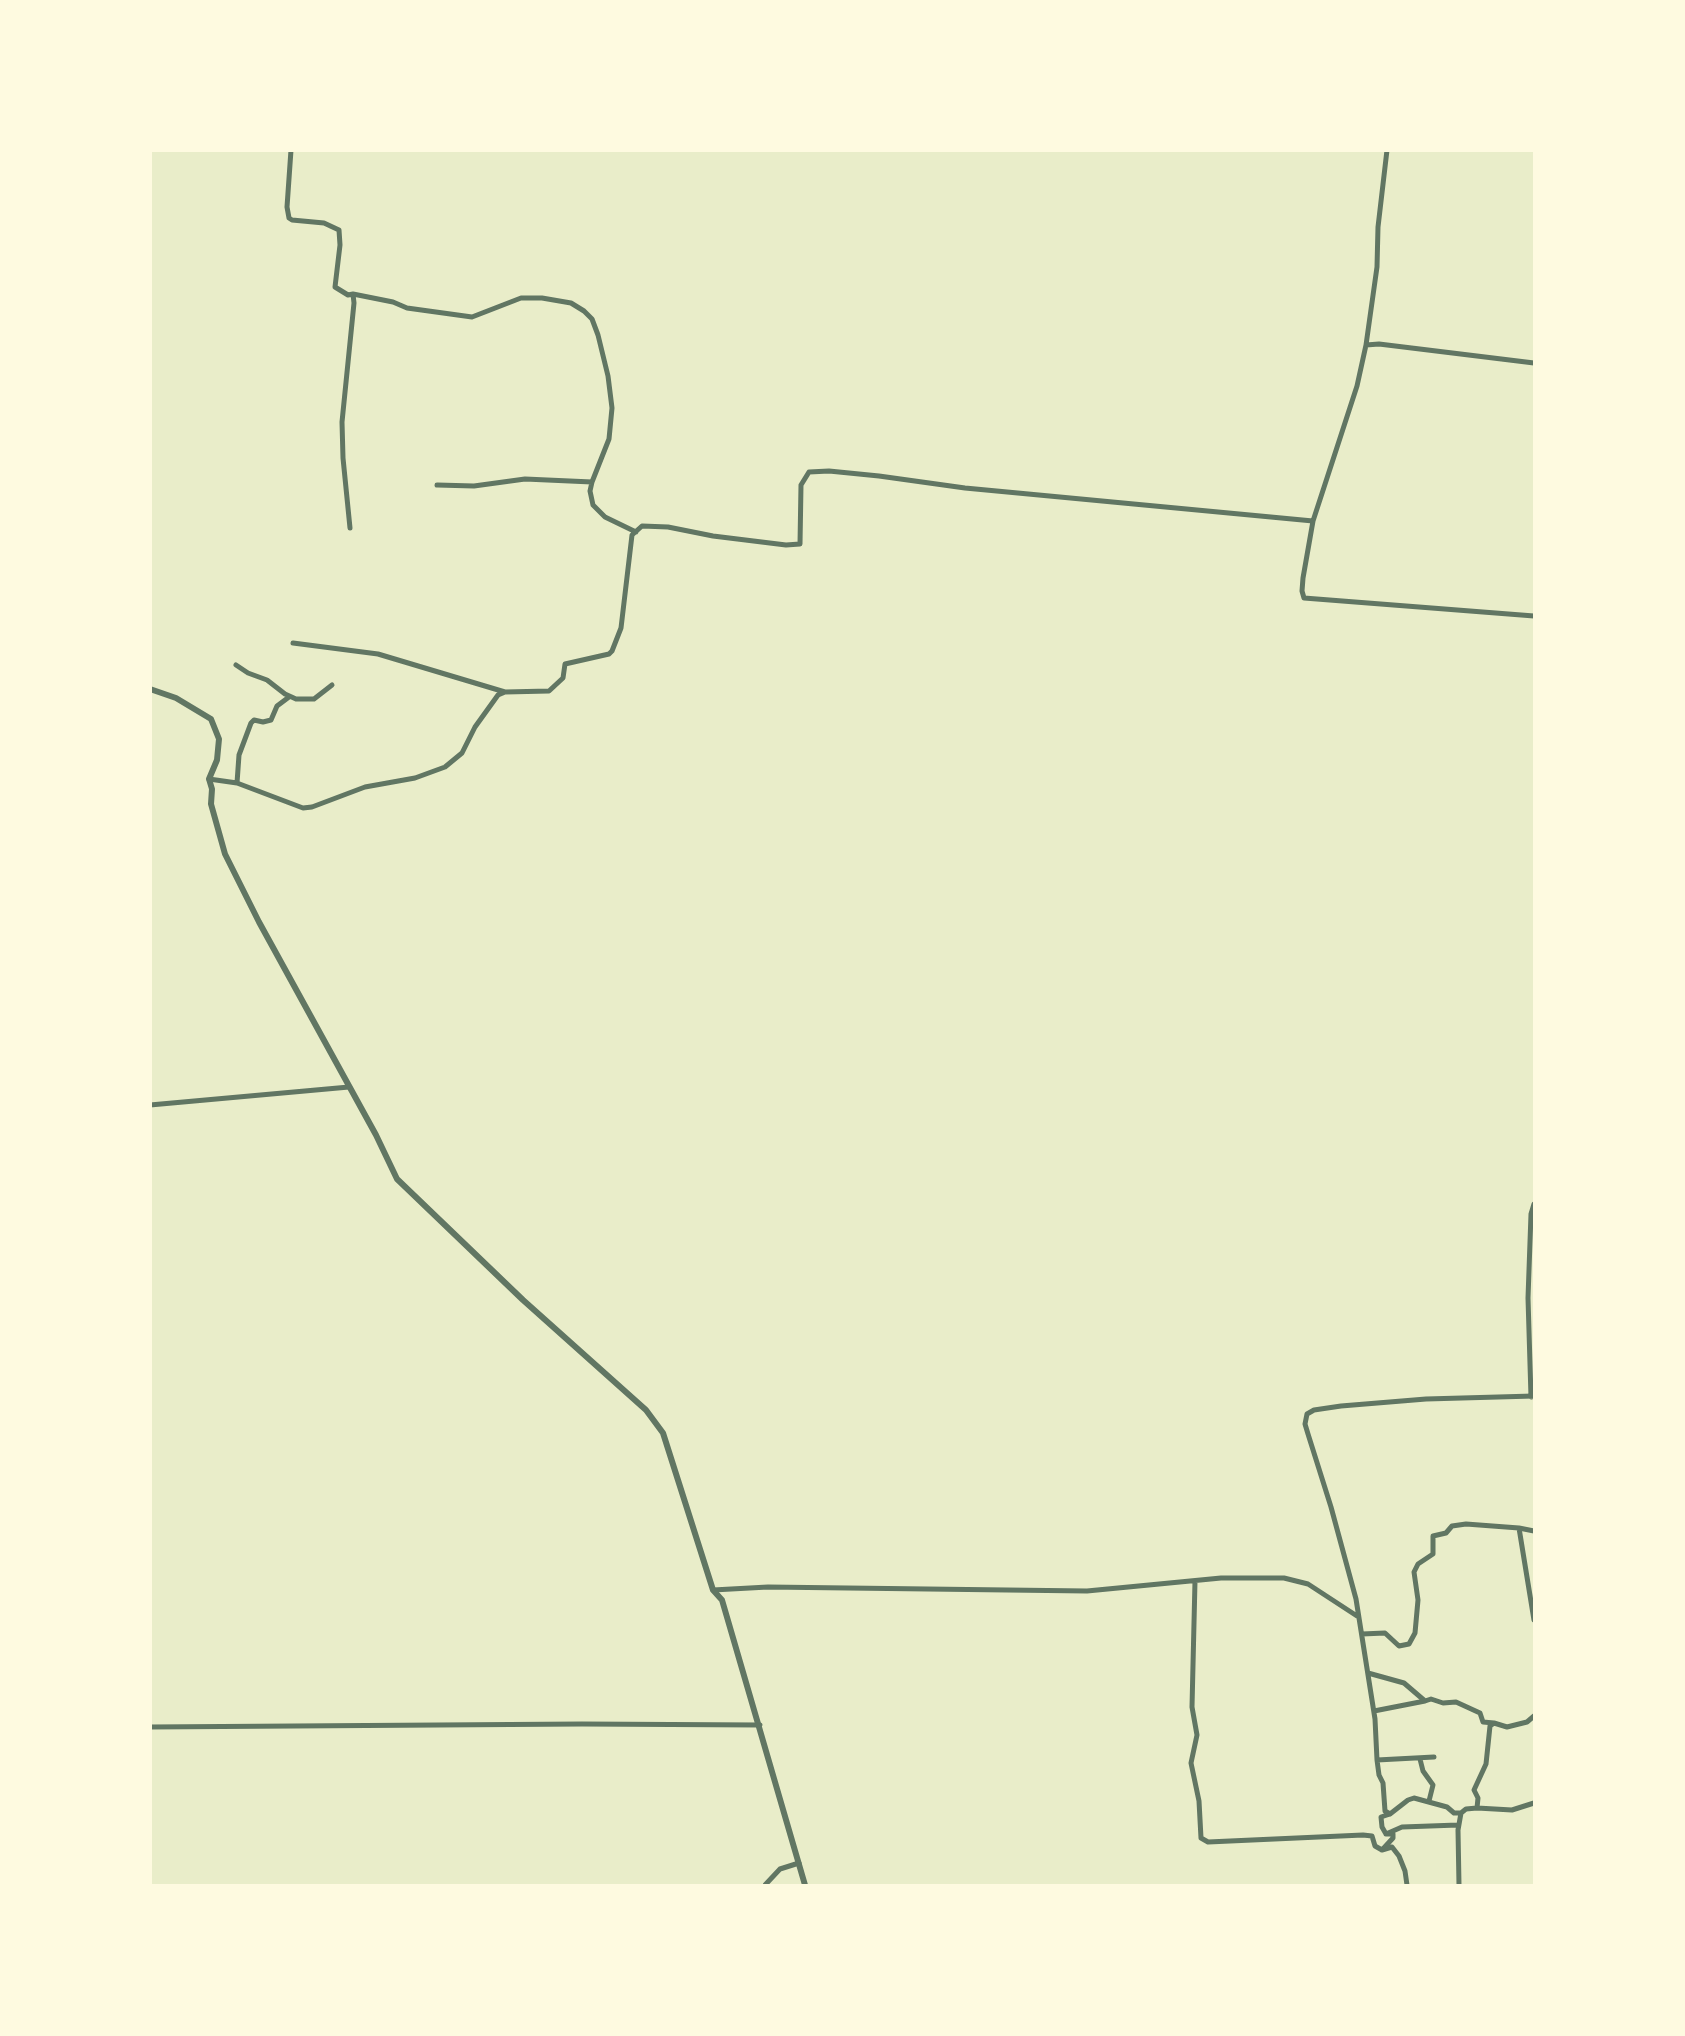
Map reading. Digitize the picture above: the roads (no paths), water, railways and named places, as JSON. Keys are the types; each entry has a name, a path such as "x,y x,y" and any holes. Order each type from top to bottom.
{"street":[{"path":"291,150 287,207 289,218 324,223 340,230 335,287 348,296 353,294 393,302 407,308 472,317 521,299 542,298 571,303 592,319 608,376 612,408 609,439 590,491 597,511 636,532"},
{"path":"1387,150 1378,228 1376,279 1366,345 1357,386 1313,522 1303,578 1304,598 1535,616"},
{"path":"350,528 342,422 354,307 353,294"},
{"path":"1366,345 1379,344 1535,363"},
{"path":"293,643 378,654 505,692 549,691 563,678 565,664 612,651 621,628 632,535 642,526 668,527 713,536 786,545 800,544 801,485 807,473 812,471 1313,522"},
{"path":"437,485 474,486 525,479 592,482"},
{"path":"236,665 267,680 289,697 314,699 332,685"},
{"path":"150,689 176,698 211,719 219,738 217,760 209,779 212,816 225,854 240,887 376,1135 397,1179 658,1424 669,1446 713,1590 722,1600 805,1885"},
{"path":"209,779 237,783 303,808 365,787 430,774 450,765 462,753 488,707 498,695 505,692"},
{"path":"237,783 239,755 251,723 254,720 271,720 277,706 289,697"},
{"path":"150,1105 349,1087"},
{"path":"1390,1814 1384,1811 1374,1711 1356,1599 1305,1424 1307,1414 1314,1410 1341,1406 1426,1398 1533,1396 1528,1298 1531,1214 1535,1204"},
{"path":"1362,1634 1385,1633 1399,1646 1409,1644 1416,1624 1418,1600 1415,1572 1418,1564 1433,1554 1433,1535 1446,1533 1452,1526 1466,1524 1535,1531"},
{"path":"1519,1528 1535,1620"},
{"path":"713,1590 768,1587 1087,1591 1239,1577 1294,1578 1357,1616"},
{"path":"1195,1581 1192,1707 1197,1735 1191,1763 1199,1801 1201,1838 1208,1842 1372,1836 1375,1846 1382,1850 1392,1847 1399,1856 1407,1885"},
{"path":"1368,1673 1404,1683 1425,1701"},
{"path":"1374,1711 1431,1699 1443,1703 1456,1702 1480,1713 1483,1722 1507,1727 1527,1722 1535,1716"},
{"path":"1477,1808 1478,1798 1474,1790 1486,1764 1488,1730 1494,1723"},
{"path":"150,1727 760,1725"},
{"path":"1377,1760 1434,1757"},
{"path":"1420,1759 1423,1771 1433,1785 1429,1801"},
{"path":"1386,1834 1381,1817 1390,1814 1408,1800 1429,1801 1447,1807 1454,1813 1461,1813"},
{"path":"1459,1885 1458,1825 1461,1813 1466,1809 1477,1808 1512,1810 1535,1802"},
{"path":"1386,1834 1402,1827 1458,1825"},
{"path":"1382,1850 1393,1838 1393,1833 1386,1834"},
{"path":"765,1885 780,1869 799,1863"}]}
